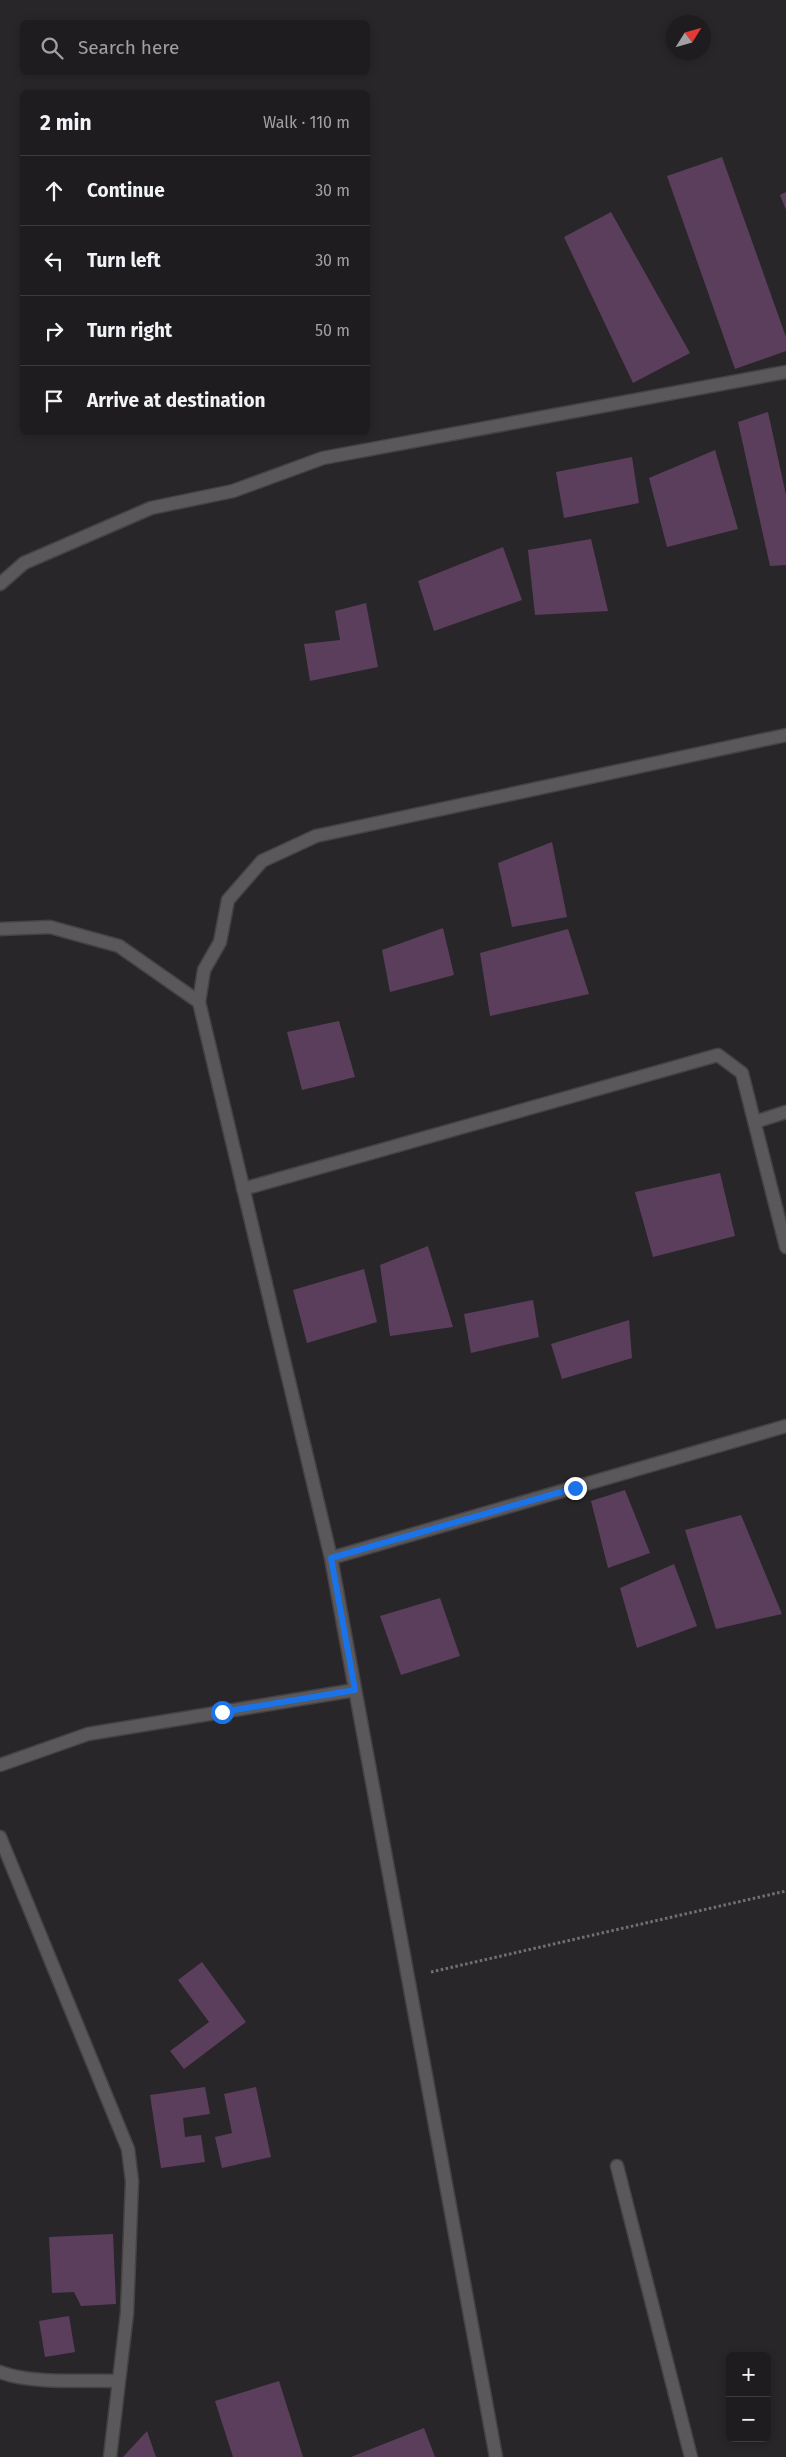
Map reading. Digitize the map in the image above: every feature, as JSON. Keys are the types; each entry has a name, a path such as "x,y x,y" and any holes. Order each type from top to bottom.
{"street":[{"path":"0,584 24,563 151,508 233,491 323,458 786,372"},
{"path":"496,2457 331,1558 199,1002 204,970 220,942 228,900 262,860 316,836 786,735"},
{"path":"0,929 50,927 119,946 199,1002"},
{"path":"243,1189 718,1055 742,1073 786,1247"},
{"path":"754,1122 786,1112"},
{"path":"331,1558 782,1429 786,1426"},
{"path":"0,1765 88,1734 355,1690"},
{"path":"0,1837 128,2149 132,2181 127,2313 110,2457"},
{"path":"617,2166 691,2457"},
{"path":"0,2372 12,2376 31,2378 118,2381"}],"path":[{"path":"408,1977 786,1891"}],"building":[{"path":"722,157 786,337 786,351 735,369 667,176"},
{"path":"786,192 786,210 780,195"},
{"path":"611,212 690,353 633,383 564,237"},
{"path":"768,412 786,495 786,565 770,566 738,422"},
{"path":"715,450 738,529 667,547 649,478"},
{"path":"632,457 639,503 564,518 556,472"},
{"path":"591,539 608,611 535,615 528,550"},
{"path":"503,547 522,600 434,631 418,581"},
{"path":"366,603 378,667 310,681 304,644 340,640 335,611"},
{"path":"552,842 567,917 512,927 498,863"},
{"path":"443,928 454,975 390,992 382,950"},
{"path":"568,929 589,994 490,1016 480,953"},
{"path":"339,1021 355,1077 302,1090 287,1032"},
{"path":"720,1173 735,1236 653,1257 635,1192"},
{"path":"428,1246 453,1327 390,1336 380,1265"},
{"path":"364,1269 377,1322 307,1343 293,1290"},
{"path":"533,1300 539,1337 471,1353 464,1314"},
{"path":"629,1320 632,1358 562,1379 551,1344"},
{"path":"625,1490 650,1553 608,1568 591,1501"},
{"path":"741,1515 782,1614 716,1629 685,1530"},
{"path":"674,1564 697,1626 637,1648 620,1588"},
{"path":"440,1598 460,1656 401,1675 380,1616"},
{"path":"202,1962 246,2022 184,2069 170,2051 209,2022 178,1980"},
{"path":"205,2087 210,2114 183,2118 185,2137 201,2135 205,2162 161,2168 150,2095"},
{"path":"256,2087 271,2157 222,2168 215,2137 232,2133 224,2094"},
{"path":"113,2234 116,2304 81,2306 74,2292 52,2293 49,2237"},
{"path":"69,2316 75,2352 45,2357 39,2321"},
{"path":"279,2381 303,2457 233,2457 215,2401"},
{"path":"424,2428 435,2457 351,2457"},
{"path":"147,2431 156,2457 123,2457"}],"route":[{"path":"222,1712 355,1690 331,1558 575,1488"}]}
